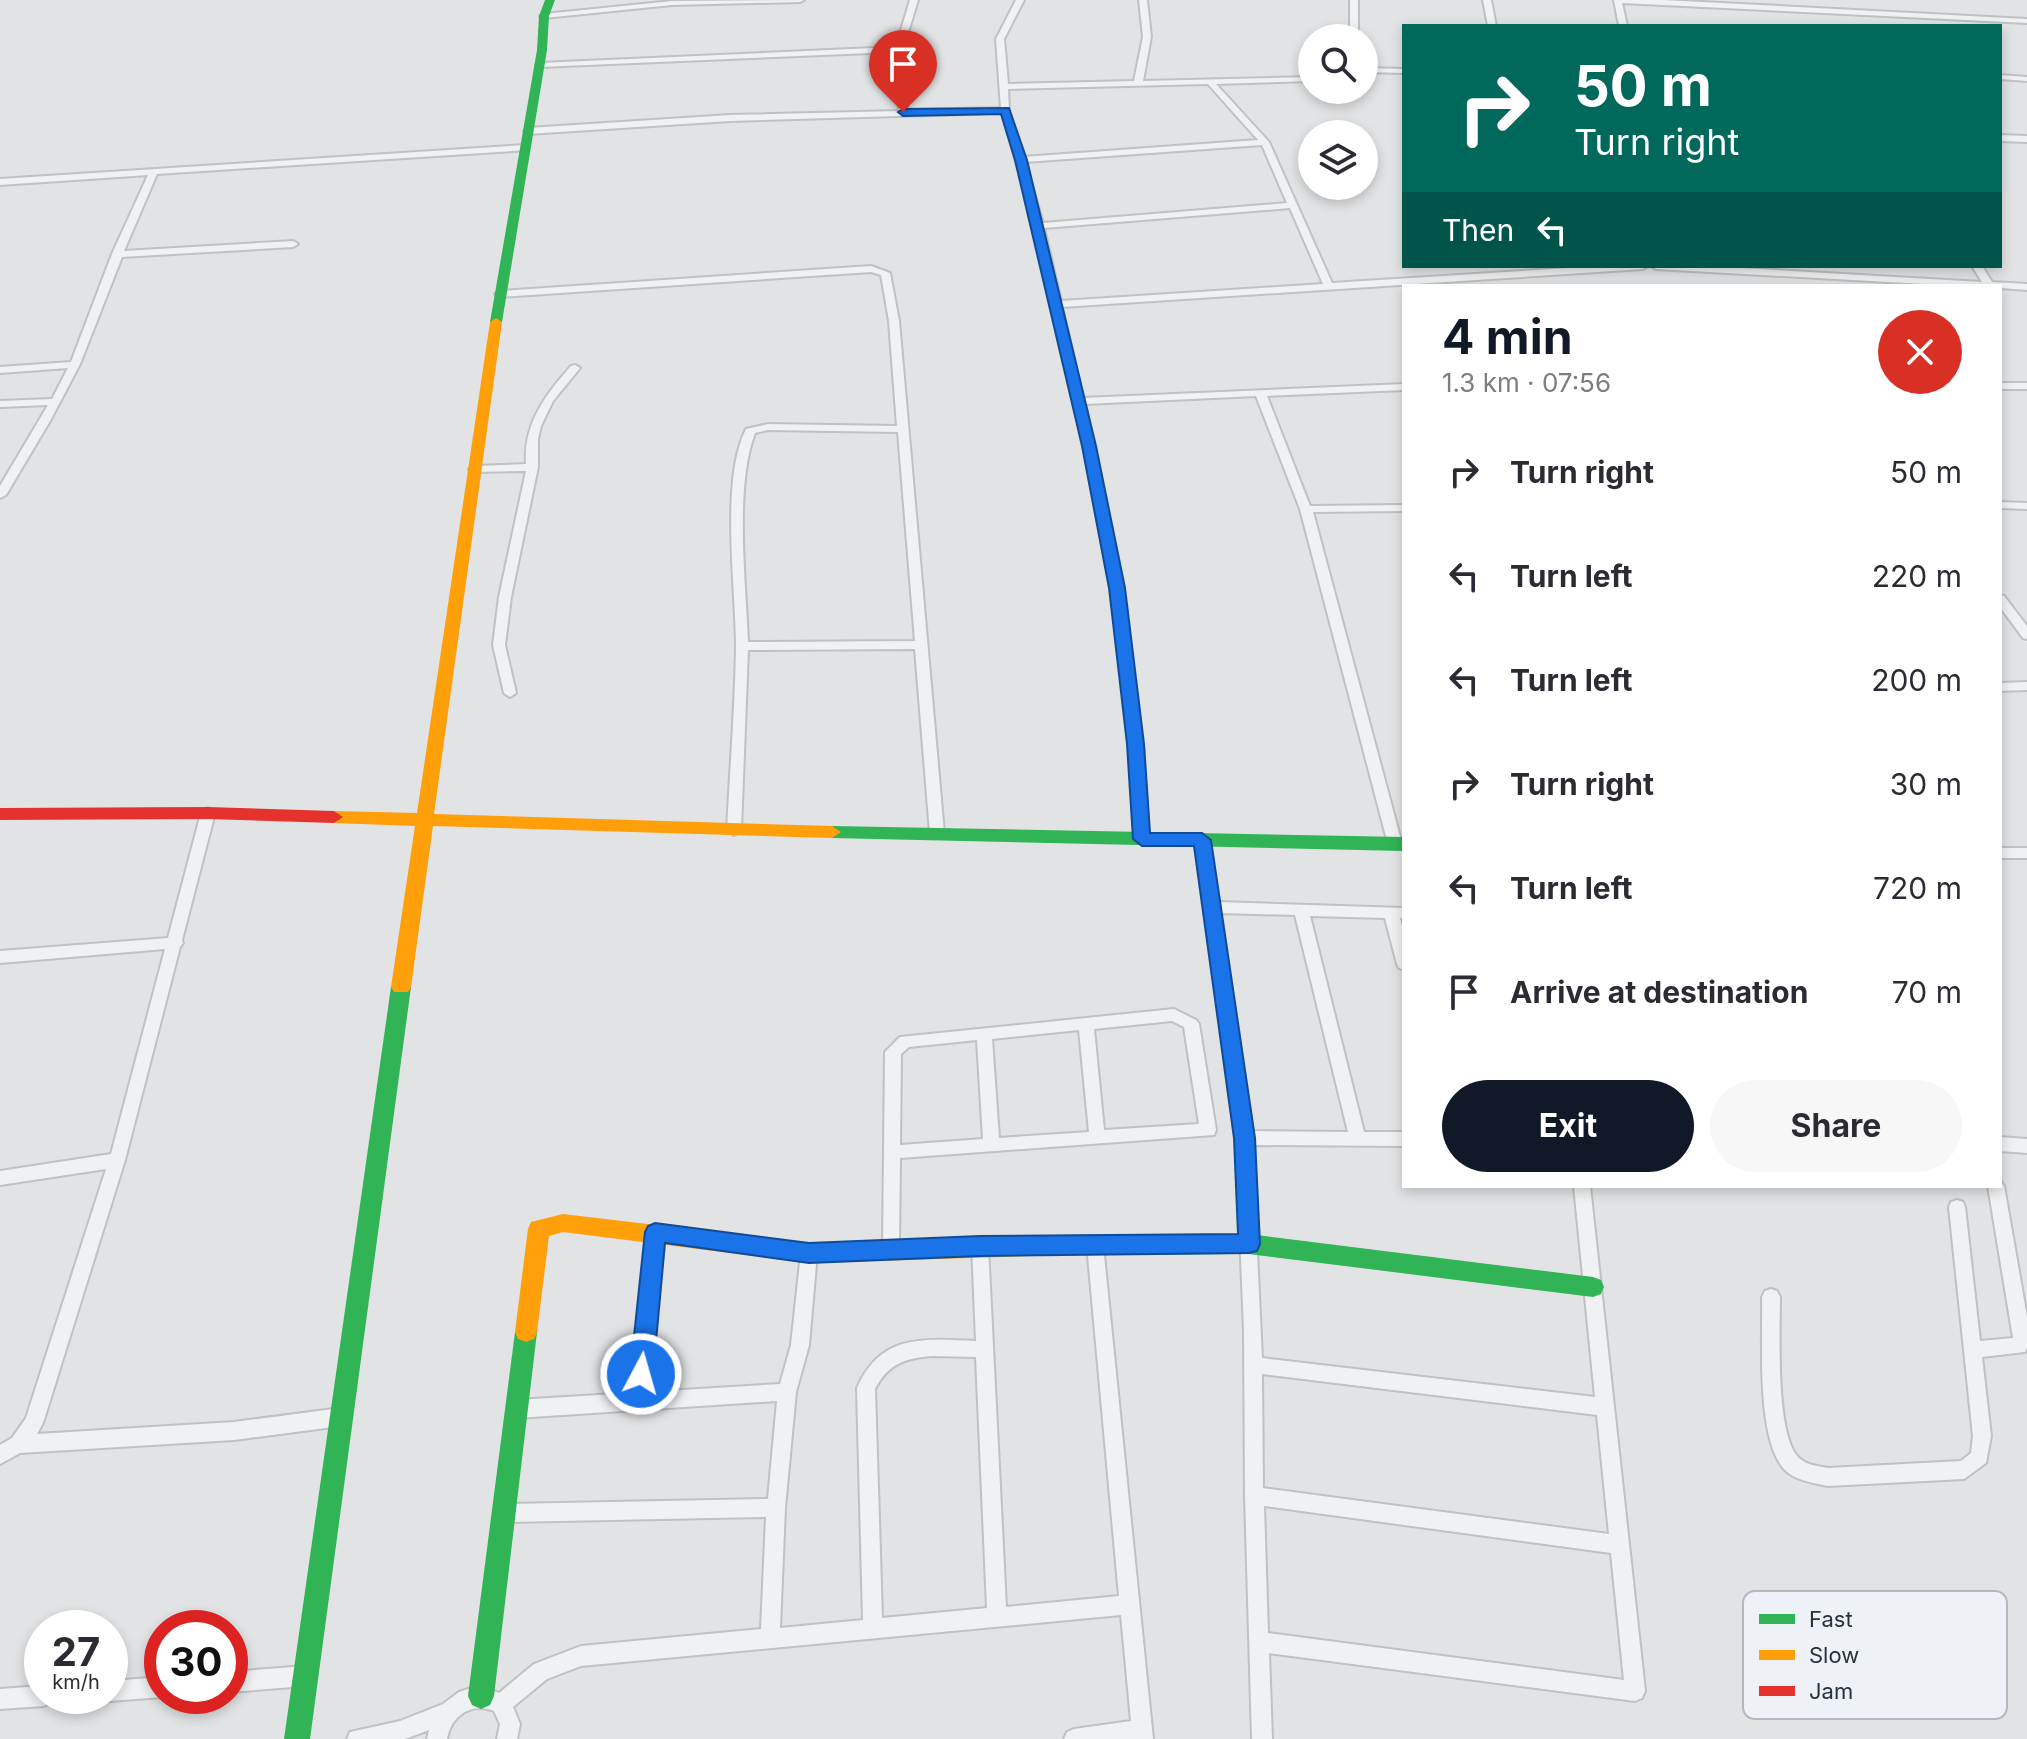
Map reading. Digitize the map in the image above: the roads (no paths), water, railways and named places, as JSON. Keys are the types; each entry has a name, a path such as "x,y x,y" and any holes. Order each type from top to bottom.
{"street":[{"path":"297,1739 500,294 547,8 800,0"},
{"path":"1020,0 1000,39 1005,110 1039,226 1117,588 1136,744 1142,839"},
{"path":"1138,83 1147,37 1143,0"},
{"path":"1354,0 1354,24"},
{"path":"1487,0 1492,24"},
{"path":"1623,24 1618,0 1740,2 2027,21"},
{"path":"903,112 899,49 910,3"},
{"path":"540,65 899,49"},
{"path":"1378,70 1402,71"},
{"path":"2002,77 2027,79"},
{"path":"1004,87 1298,80"},
{"path":"1211,83 1265,142 1328,284"},
{"path":"0,182 903,112 1005,110"},
{"path":"2002,138 2027,139"},
{"path":"1021,160 1265,142"},
{"path":"0,495 55,402 73,365 154,172"},
{"path":"1039,226 1293,205"},
{"path":"117,254 293,244"},
{"path":"1057,304 1604,268"},
{"path":"1735,268 1814,270 1947,284"},
{"path":"500,294 708,278 879,270 889,281 937,833"},
{"path":"1487,274 1494,284"},
{"path":"2002,286 2027,287"},
{"path":"0,370 73,365"},
{"path":"510,693 499,645 505,597 532,467 529,453 538,416 575,368"},
{"path":"2002,386 2027,386"},
{"path":"1077,401 1402,387"},
{"path":"0,814 208,813 734,830 1400,844 1306,509 1260,392"},
{"path":"0,404 55,402"},
{"path":"734,830 742,646 740,493 743,441 750,431 768,427 902,429"},
{"path":"475,469 532,467"},
{"path":"2002,505 2027,506"},
{"path":"1306,509 1402,508"},
{"path":"2002,602 2027,635"},
{"path":"742,646 921,645"},
{"path":"2002,687 2027,686"},
{"path":"0,1455 18,1444 34,1423 117,1160 208,813"},
{"path":"1202,840 1244,1138 1254,1365 1254,1496 1262,1739"},
{"path":"2002,853 2025,857"},
{"path":"1210,907 1398,912 1402,947"},
{"path":"1301,909 1357,1137"},
{"path":"0,957 176,943"},
{"path":"891,1248 893,1052 898,1046 905,1041 1174,1015 1191,1024 1208,1130 893,1152"},
{"path":"1086,1025 1097,1136"},
{"path":"984,1034 991,1143"},
{"path":"1244,1138 1402,1139"},
{"path":"2002,1144 2027,1146"},
{"path":"0,1178 117,1160"},
{"path":"1258,1642 1635,1691 1582,1188"},
{"path":"1973,1350 2012,1348 2019,1346 2022,1338 1996,1188"},
{"path":"1771,1297 1776,1439 1789,1462 1807,1473 1828,1477 1964,1470 1980,1457 1982,1436 1957,1207"},
{"path":"507,1739 510,1724 491,1700 504,1513 539,1229 563,1223 809,1253 980,1246 1249,1244 1593,1287"},
{"path":"639,1402 655,1232"},
{"path":"1074,1739 1142,1735 1095,1245"},
{"path":"980,1246 997,1618"},
{"path":"770,1639 776,1508 787,1392 800,1345 809,1253"},
{"path":"873,1629 866,1388 882,1360 898,1352 985,1349"},
{"path":"1254,1365 1605,1407"},
{"path":"517,1409 787,1392"},
{"path":"18,1444 234,1431 341,1417"},
{"path":"1254,1496 1621,1545"},
{"path":"504,1513 776,1508"},
{"path":"357,1739 400,1731 448,1712 464,1700 491,1700 541,1671 581,1656 1128,1605"},
{"path":"248,1681 306,1676"},
{"path":"0,1699 24,1697"},
{"path":"437,1739 448,1712"}]}
